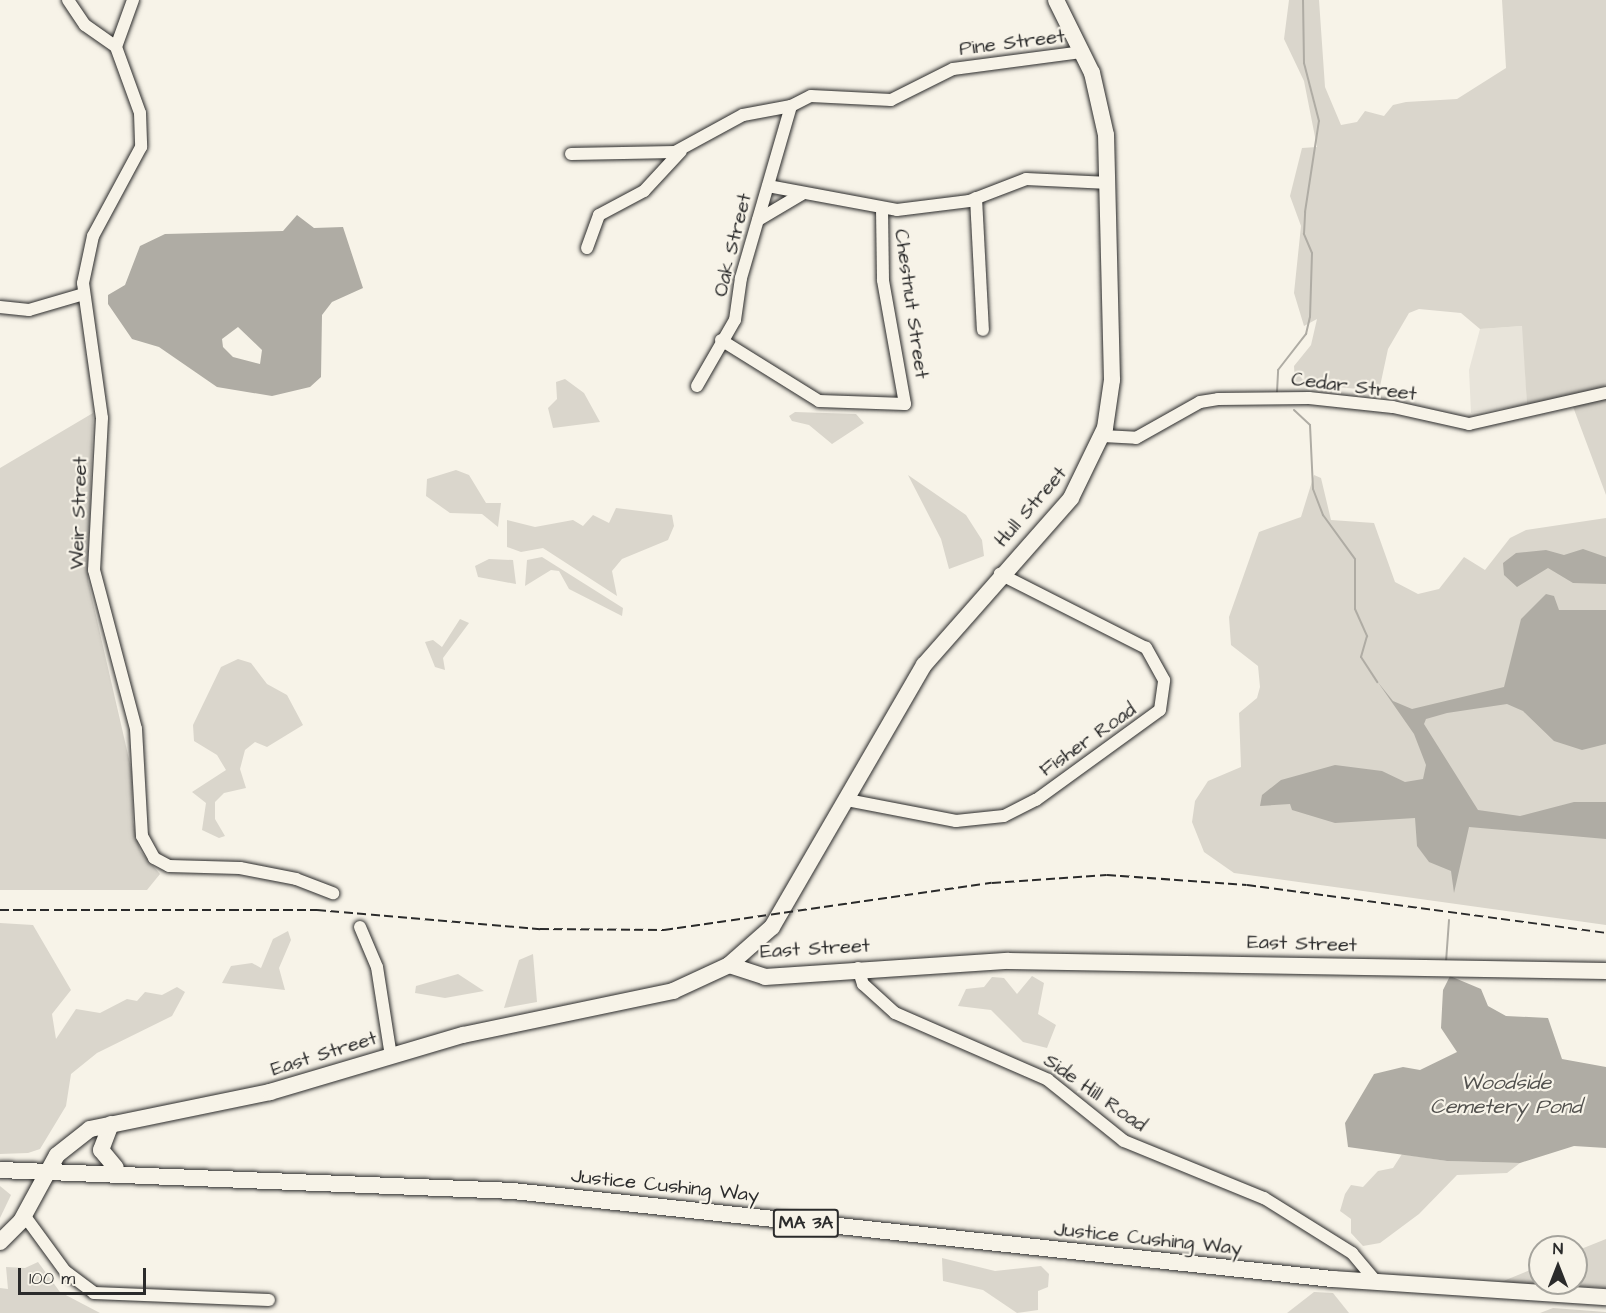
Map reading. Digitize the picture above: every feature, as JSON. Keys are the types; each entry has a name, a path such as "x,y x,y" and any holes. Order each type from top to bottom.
{"main road":[{"name":"Hull Street","path":"729,965 747,952 789,906 924,665 1000,574 1071,498 1103,436 1112,380 1109,183 1103,112 1083,52 1056,0"},
{"path":"747,952 765,976"},
{"name":"East Street","path":"0,1242 24,1215 48,1169 76,1137 111,1124 270,1092 494,1027 664,994 729,965 765,976 975,962 1192,962 1606,971"},
{"path":"111,1124 101,1150 120,1171"},
{"name":"Justice Cushing Way","path":"0,1161 116,1178 120,1171 513,1191 1377,1283 1606,1297"},
{"name":"Justice Cushing Way","path":"0,1170 48,1169"}],"street":[{"path":"68,0 85,25 116,47 133,0"},
{"name":"Weir Street","path":"116,47 140,113 142,140 137,159 90,244 84,294 102,418 94,570 136,729 144,843 169,866 240,868 296,879 333,893"},
{"name":"Pine Street","path":"571,154 681,151 742,115 791,106 815,95 891,100 958,68 1083,52"},
{"name":"Oak Street","path":"697,386 721,340 735,320 756,223 791,106"},
{"path":"587,248 595,220 649,187 681,151"},
{"path":"768,186 882,210 976,198 1026,179 1109,183"},
{"path":"756,223 782,202 803,194"},
{"path":"976,198 983,330"},
{"name":"Chestnut Street","path":"721,340 819,401 904,404 883,280 882,210"},
{"path":"0,307 29,310 84,294"},
{"name":"Cedar Street","path":"1103,436 1136,438 1200,402 1218,399 1309,398 1393,407 1469,424 1606,393"},
{"name":"Fisher Road","path":"847,800 956,821 1004,816 1035,800 1160,710 1164,680 1146,648 1000,574"},
{"path":"360,927 377,968 391,1056"},
{"name":"Side Hill Road","path":"858,968 863,984 895,1012 1048,1080 1124,1141 1257,1194 1352,1253 1377,1283"},
{"path":"24,1215 65,1271 94,1293 269,1300"}],"shaded area":[{"path":"1289,0 1319,0 1325,87 1341,125 1357,122 1365,111 1384,116 1393,105 1457,99 1506,68 1502,0 1606,0 1606,495 1569,396 1527,405 1522,326 1480,329 1461,313 1419,309 1409,313 1388,349 1379,391 1295,383 1294,366 1311,345 1317,319 1304,326 1294,293 1301,226 1290,196 1302,148 1317,147 1304,81 1284,39"},
{"path":"1523,326 1527,405 1471,413 1469,370 1480,329"},
{"path":"565,379 584,393 600,422 553,428 548,408 557,399 556,382"},
{"path":"795,412 856,414 864,423 832,444 809,425 792,421 789,416"},
{"path":"93,413 88,581 132,772 133,822 140,851 160,874 147,890 0,890 0,468"},
{"path":"456,470 469,475 486,503 501,503 498,527 482,514 450,513 426,496 427,479"},
{"path":"908,475 966,515 982,540 984,556 949,569 941,539"},
{"path":"1314,475 1321,478 1331,520 1374,523 1395,582 1418,594 1439,589 1464,557 1485,570 1510,538 1526,530 1606,518 1606,925 1234,873 1204,852 1192,822 1195,801 1208,781 1241,767 1239,713 1257,698 1260,687 1258,666 1231,645 1229,617 1259,532 1301,517"},
{"path":"616,508 672,515 674,526 668,540 622,559 612,571 617,596 543,548 521,552 507,547 507,520 535,527 573,520 583,526 593,515 609,523"},
{"path":"542,557 623,608 622,616 569,589 559,571 551,570 525,586 527,560"},
{"path":"489,559 513,560 516,584 478,577 475,566"},
{"path":"460,619 469,623 443,658 445,670 435,667 425,642 433,640 442,647"},
{"path":"238,659 251,663 267,684 287,695 303,725 267,747 255,742 245,750 240,769 246,788 224,793 215,802 215,819 225,836 219,838 202,830 206,803 192,792 226,770 217,755 194,741 193,725 221,667"},
{"path":"0,923 33,925 71,990 52,1014 56,1039 76,1009 100,1013 127,999 137,1001 145,992 162,995 177,987 185,992 172,1016 97,1053 71,1074 66,1106 40,1149 28,1153 0,1154"},
{"path":"288,931 291,940 279,968 285,990 222,983 231,966 252,963 261,968 273,939"},
{"path":"533,954 537,1002 504,1008 519,960"},
{"path":"458,974 484,991 445,998 415,993 416,986"},
{"path":"1032,976 1044,983 1038,1014 1056,1025 1047,1048 1023,1042 991,1010 958,1006 966,989 984,987 992,977 1004,978 1017,994"},
{"path":"1402,1154 1447,1161 1520,1163 1507,1173 1457,1175 1419,1214 1380,1243 1363,1246 1351,1233 1351,1219 1340,1211 1345,1194 1351,1185 1363,1187 1378,1171 1393,1168"},
{"path":"0,1186 11,1195 0,1218"},
{"path":"1606,1239 1606,1288 1588,1287 1588,1246"},
{"path":"942,1258 995,1271 1041,1266 1049,1274 1048,1287 1038,1291 1038,1310 1017,1313 983,1290 943,1281"},
{"path":"38,1262 60,1292 100,1313 0,1313 0,1288 8,1289 6,1267 25,1268"},
{"path":"1528,1271 1528,1284 1501,1282"},
{"path":"1314,1292 1333,1293 1349,1313 1287,1313"},
{"path":"1553,1308 1606,1312 1606,1313 1540,1313"}],"water":[{"path":"297,215 314,228 343,227 363,288 332,302 322,315 321,377 310,387 272,396 217,387 159,347 132,339 108,304 108,295 125,285 140,246 165,234 283,231","holes":["238,327 262,350 260,364 233,357 223,347 222,339"]},
{"path":"1583,549 1606,557 1606,584 1573,583 1548,568 1517,587 1504,575 1503,563 1516,553 1546,550 1564,555"},
{"path":"1546,594 1554,596 1559,610 1606,610 1606,744 1582,750 1554,741 1523,711 1507,704 1447,713 1426,719 1424,724 1478,810 1520,816 1574,802 1606,802 1606,839 1469,827 1454,893 1451,871 1429,862 1417,846 1415,818 1335,823 1292,810 1290,804 1260,806 1262,795 1281,780 1335,765 1382,771 1405,782 1423,779 1426,765 1414,734 1377,681 1393,701 1412,709 1504,687 1521,619"},
{"name":"Woodside Cemetery Pond","path":"1450,976 1481,989 1488,1006 1506,1016 1548,1018 1562,1059 1606,1067 1606,1148 1574,1146 1520,1163 1447,1161 1348,1147 1345,1123 1374,1074 1403,1067 1420,1070 1457,1052 1441,1028 1443,990"}],"waterway":[{"path":"1277,392 1278,370 1306,334 1310,317 1312,253 1304,234 1305,212 1319,121 1304,63 1303,0"},
{"path":"1294,410 1310,425 1313,489 1323,515 1355,559 1355,609 1367,636 1361,657 1377,682"},
{"path":"1446,962 1449,920"}],"railway":[{"path":"0,910 317,910 540,929 664,930 992,883 1107,875 1247,885 1606,933"}]}
